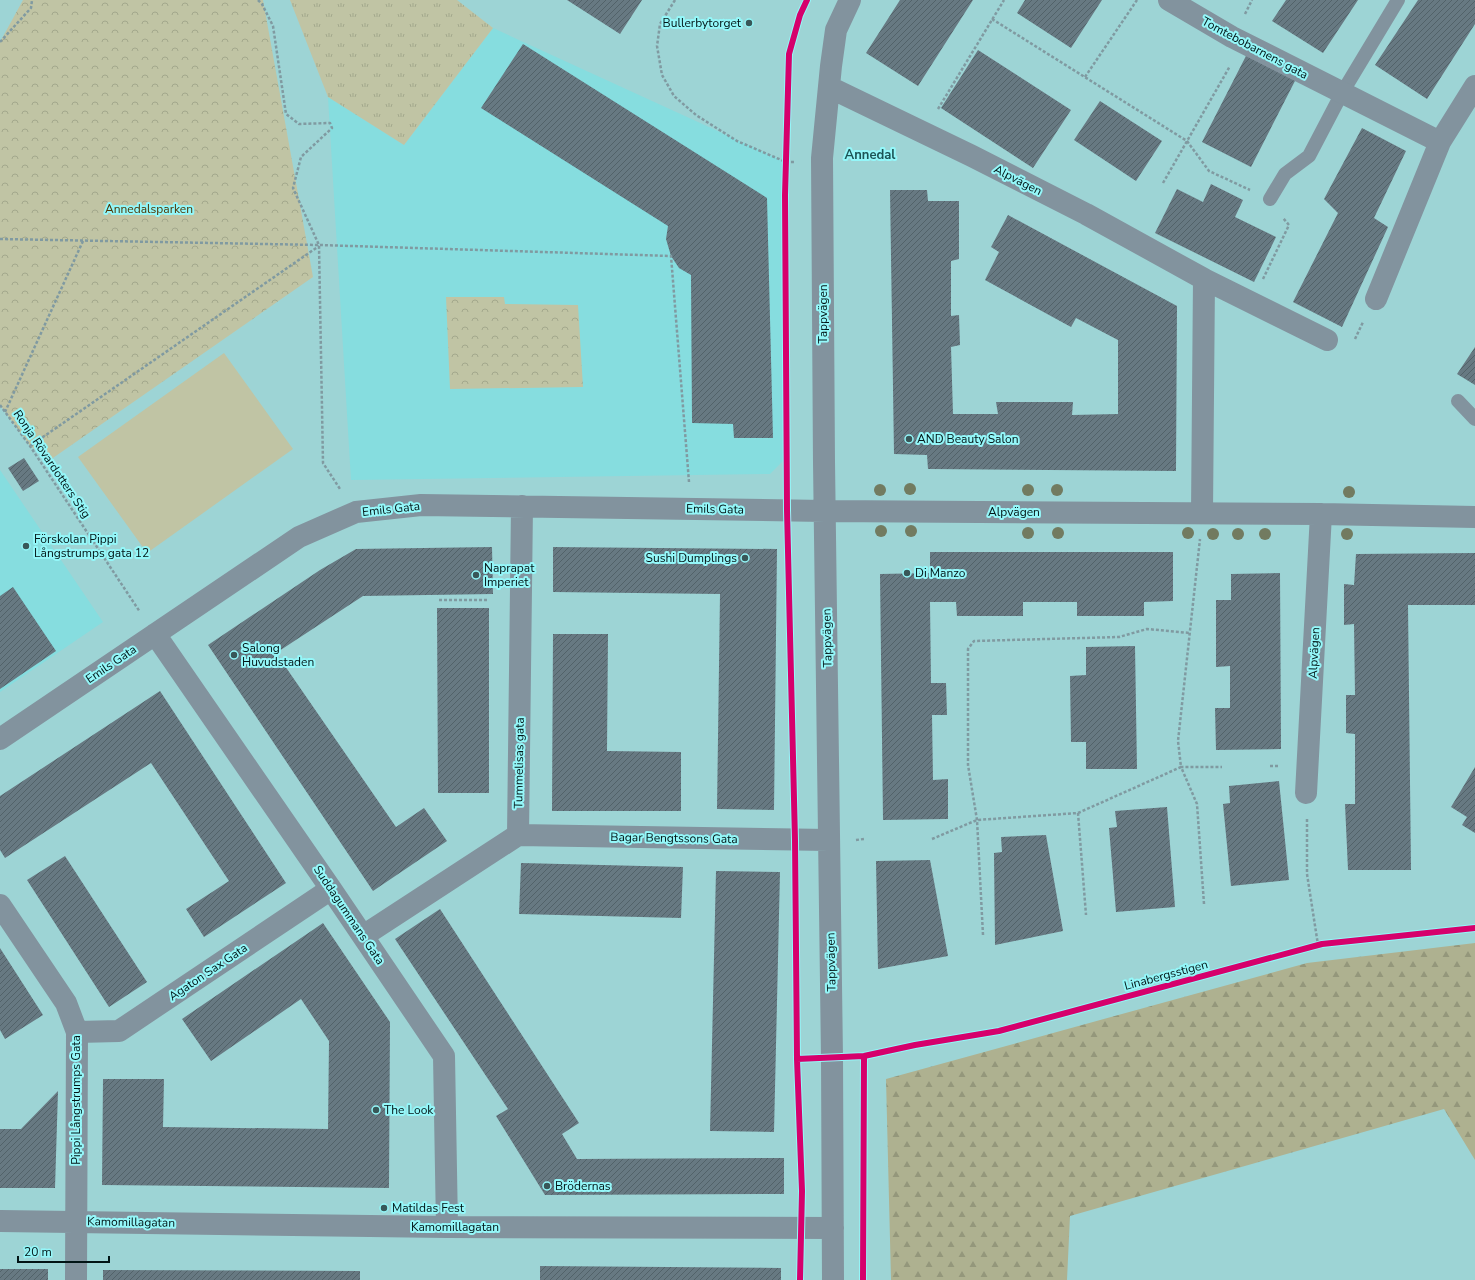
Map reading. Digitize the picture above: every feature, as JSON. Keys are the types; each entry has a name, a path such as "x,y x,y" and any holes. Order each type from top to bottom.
{"street":[{"name":"Tappvägen","path":"833,1280 822,163 836,30 850,0"},
{"name":"Tomtebobarnens gata","path":"1169,0 1197,18 1243,43 1440,142"},
{"path":"1376,298 1440,142 1475,86"},
{"name":"Alpvägen","path":"829,87 1086,214 1204,279 1327,340"},
{"path":"1202,513 1204,279"},
{"name":"Emils Gata","path":"0,739 299,537 356,512 421,505 825,511"},
{"name":"Tummelisas gata","path":"518,835 522,506"},
{"name":"Alpvägen","path":"825,511 1321,514 1475,517"},
{"name":"Alpvägen","path":"1306,793 1321,514"},
{"name":"Suddagummans Gata","path":"155,634 444,1056 447,1227"},
{"path":"363,936 518,835"},
{"name":"Bagar Bengtssons Gata","path":"518,835 829,840"},
{"name":"Agaton Sax Gata","path":"77,1032 119,1031 331,889"},
{"name":"Pippi Långstrumps Gata","path":"0,905 66,1004 77,1032 76,1222"},
{"name":"Kamomillagatan","path":"0,1221 447,1227 833,1228"},
{"name":"Kamomillagatan","path":"76,1222 76,1280"}],"lane":[{"path":"1270,199 1285,174 1309,156 1342,93 1398,0"},
{"path":"1458,401 1475,419"}],"path":[{"path":"0,42 31,8 32,0"},
{"path":"258,0 262,4 273,26 286,114 299,124 330,123 332,128 301,157 292,188 319,245 323,463 356,512"},
{"path":"675,0 660,24 657,46 662,75 674,96 696,115 737,141 786,166 822,163"},
{"path":"923,133 1004,0"},
{"path":"1084,76 1137,0"},
{"path":"992,19 1187,141 1209,171 1270,199 1288,225 1261,283"},
{"path":"1163,183 1243,43"},
{"path":"786,155 786,166"},
{"path":"0,240 319,245 671,256 689,475"},
{"path":"5,412 83,241"},
{"path":"30,446 319,245"},
{"path":"1202,513 1178,741 1180,767 1197,804 1204,904"},
{"path":"439,600 488,600"},
{"path":"983,935 977,820 968,765 968,649 974,641 1119,637 1147,629 1190,633"},
{"path":"932,839 977,820 1078,813 1180,767 1222,767"},
{"path":"1306,793 1307,874 1320,944 1311,947"},
{"path":"1078,813 1086,915"}],"shaded area":[{"path":"493,28 783,161 787,457 770,474 351,480 328,97 404,145"},
{"name":"Förskolan Pippi Långstrumps gata 12","path":"0,470 103,622 0,692"}],"green space":[{"name":"Annedalsparken","path":"23,0 263,0 313,277 50,460 30,446 0,405 0,42"},
{"path":"290,0 457,0 493,28 404,145 328,97"},
{"path":"446,297 504,297 505,304 578,305 583,387 450,389"},
{"path":"224,353 293,449 147,553 78,457"},
{"path":"1475,943 1475,1160 1444,1109 1070,1216 1067,1280 891,1280 886,1079 1307,963"}],"building":[{"path":"567,0 642,0 620,34"},
{"path":"900,0 973,0 918,86 866,53"},
{"path":"1025,0 1102,0 1071,48 1017,13"},
{"path":"1286,0 1358,0 1323,53 1272,21"},
{"path":"1418,0 1475,0 1475,24 1427,99 1375,65"},
{"path":"523,44 767,198 773,438 734,438 733,424 692,423 691,275 679,268 671,256 666,239 668,226 481,108"},
{"path":"978,50 1071,110 1033,168 941,108"},
{"path":"1248,52 1297,77 1251,167 1202,142"},
{"path":"1100,101 1162,141 1136,181 1074,140"},
{"path":"1362,128 1406,151 1374,218 1388,227 1342,327 1293,302 1338,213 1324,199"},
{"path":"1211,184 1243,200 1235,217 1276,237 1254,282 1155,233 1177,189 1203,202"},
{"path":"890,190 927,190 928,201 959,201 959,259 951,261 951,316 959,315 960,345 951,347 953,414 998,414 996,402 1073,402 1072,415 1118,414 1118,340 1076,318 1071,327 985,280 999,252 991,247 1008,215 1177,306 1176,471 928,469 927,455 894,454"},
{"path":"1475,347 1475,385 1457,374"},
{"path":"24,458 39,481 23,491 8,468"},
{"path":"492,547 493,594 363,596 276,653 396,827 424,808 447,841 373,891 208,645 320,570 356,549"},
{"path":"553,547 777,549 774,810 717,809 720,594 553,592"},
{"path":"930,552 1173,552 1173,601 1144,602 1144,616 1077,616 1077,602 1023,602 1023,616 957,616 956,602 930,602 931,683 946,683 947,715 932,715 933,780 948,779 948,819 883,820 880,574 930,573"},
{"path":"1475,553 1475,605 1408,605 1411,870 1348,870 1345,804 1355,804 1355,734 1346,733 1346,695 1355,695 1354,624 1344,625 1344,584 1354,585 1356,554"},
{"path":"1280,573 1281,749 1216,750 1215,708 1230,708 1230,666 1216,667 1216,600 1231,600 1231,574"},
{"path":"13,587 56,651 0,689 0,596"},
{"path":"437,608 489,608 489,793 438,793"},
{"path":"553,634 608,634 607,751 681,752 681,811 552,811"},
{"path":"1135,646 1137,769 1086,769 1086,742 1071,742 1070,676 1086,675 1086,647"},
{"path":"160,691 286,883 204,937 186,909 229,881 151,763 5,858 0,850 0,796"},
{"path":"1475,767 1475,833 1462,825 1467,817 1451,807"},
{"path":"1279,781 1289,880 1231,886 1223,804 1230,803 1229,786"},
{"path":"1167,807 1175,907 1116,912 1109,828 1117,827 1115,811"},
{"path":"1046,835 1063,931 995,945 994,853 1002,852 1001,837"},
{"path":"65,856 147,982 109,1007 27,880"},
{"path":"930,860 948,956 878,969 876,861"},
{"path":"521,863 683,867 681,918 519,914"},
{"path":"716,871 780,872 774,1132 710,1131"},
{"path":"440,909 579,1123 562,1134 577,1159 784,1158 784,1194 545,1195 496,1116 508,1109 395,939"},
{"path":"323,923 390,1022 389,1188 102,1185 103,1079 164,1079 163,1127 328,1129 329,1041 301,999 211,1061 182,1019"},
{"path":"0,948 43,1015 5,1039 0,1030"},
{"path":"58,1091 55,1188 0,1188 0,1129 21,1129"},
{"path":"540,1266 781,1268 781,1280 540,1280"},
{"path":"0,1269 48,1269 48,1280 0,1280"},
{"path":"103,1270 360,1271 360,1280 103,1280"}],"cycle path":[{"path":"800,1280 802,1191 797,1059 795,840 787,510 785,195 789,54 800,15 807,0"},
{"name":"Linabergsstigen","path":"797,1059 864,1056 915,1045 999,1031 1322,944 1475,928"},
{"path":"863,1280 864,1056"}],"place":[{"name":"Bullerbytorget","path":"749,23"},
{"name":"AND Beauty Salon","path":"909,439"},
{"name":"Förskolan Pippi Långstrumps gata 12","path":"26,546"},
{"name":"Sushi Dumplings","path":"745,558"},
{"name":"Di Manzo","path":"907,573"},
{"name":"Naprapat Imperiet","path":"476,575"},
{"name":"Salong Huvudstaden","path":"234,655"},
{"name":"The Look","path":"376,1110"},
{"name":"Brödernas","path":"547,1186"},
{"name":"Matildas Fest","path":"384,1208"}],"district":[{"name":"Annedal","path":"870,154"}]}
